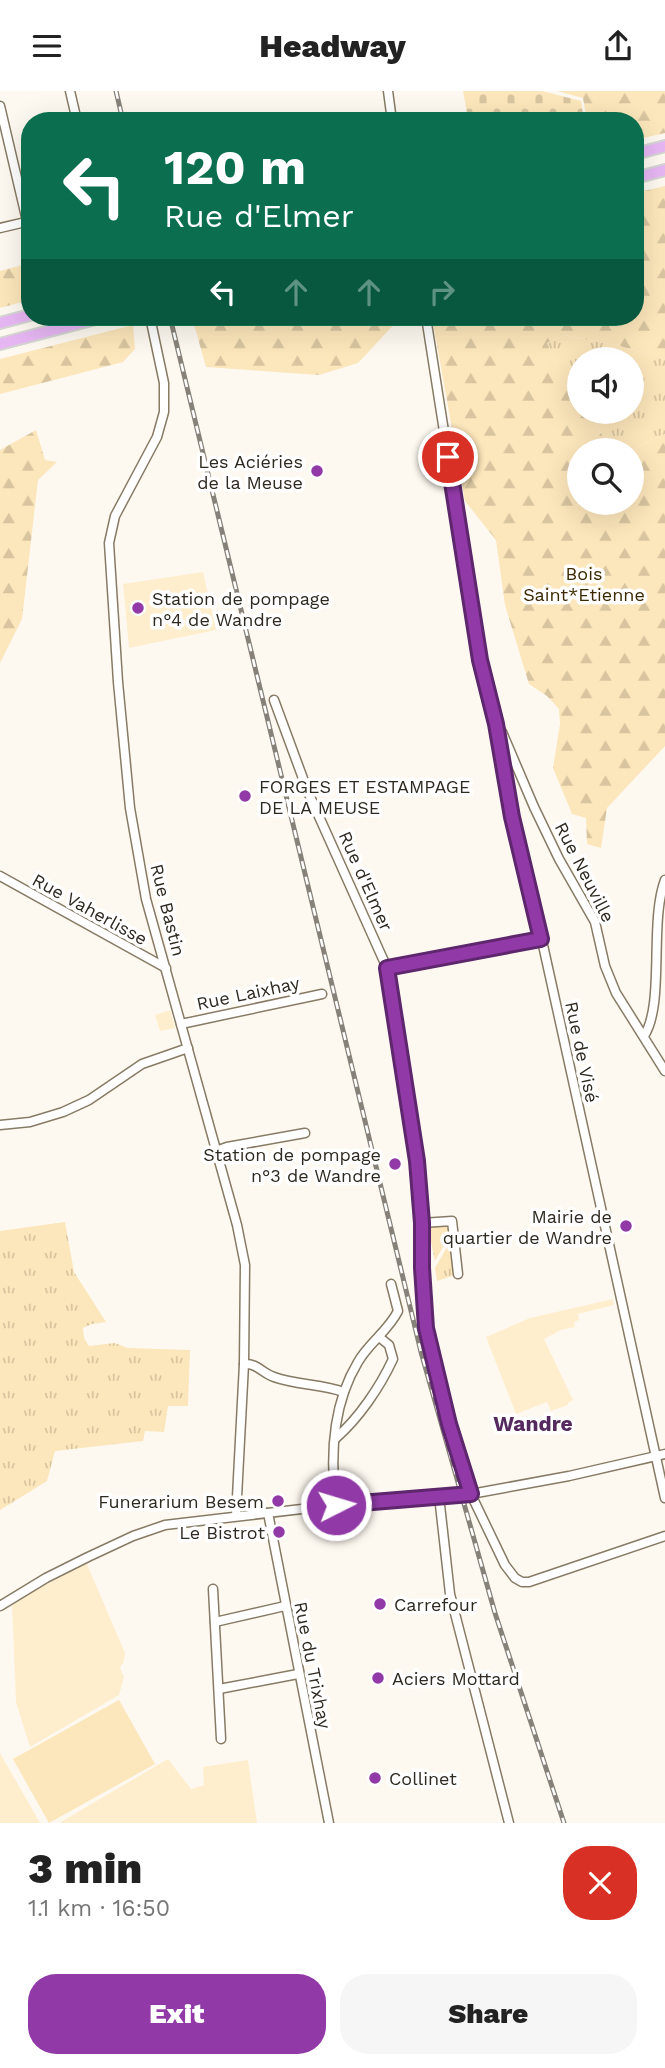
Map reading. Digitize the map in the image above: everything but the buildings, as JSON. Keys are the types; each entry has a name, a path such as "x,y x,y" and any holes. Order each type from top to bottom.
{"highway":[{"path":"644,152 665,146"},
{"path":"644,176 665,170"},
{"path":"0,323 21,317"},
{"path":"0,344 69,326"}],"street":[{"path":"70,91 75,112"},
{"path":"389,91 391,112"},
{"path":"0,106 21,189"},
{"path":"0,228 21,223"},
{"name":"Rue Bastin","path":"152,326 164,383 164,412 157,437 115,516 109,543 118,682 130,808 146,899 237,1225 245,1265 244,1364 236,1516"},
{"name":"Rue de Visé","path":"427,326 480,660 496,724 512,817 660,1455 665,1498"},
{"name":"Rue d'Elmer","path":"274,700 308,792 387,968 417,1161 426,1328 449,1424 471,1494 505,1565 514,1578 522,1583 665,1537"},
{"name":"Rue Neuville","path":"496,724 559,859 595,922 605,966 616,993 665,1071"},
{"name":"Rue Vaherlisse","path":"0,876 166,968"},
{"path":"644,1036 651,1028 655,1010 659,924 665,880"},
{"path":"387,968 541,939"},
{"name":"Rue Laixhay","path":"181,1024 323,994"},
{"path":"0,1125 30,1122 89,1101 142,1064 188,1048"},
{"path":"216,1151 305,1133"},
{"path":"422,1223 452,1221 458,1275"},
{"path":"336,1505 332,1458 336,1418 344,1392 359,1360 392,1323 398,1311 391,1284"},
{"path":"336,1438 345,1430 385,1376 393,1359 389,1345 379,1337"},
{"path":"244,1364 258,1367 275,1377 344,1392"},
{"path":"0,1606 46,1578 133,1536 165,1525 336,1505 471,1494 569,1476 660,1455"},
{"path":"439,1496 450,1594 509,1823"},
{"name":"Rue du Trixhay","path":"268,1513 329,1823"},
{"path":"213,1589 221,1739"},
{"path":"215,1622 285,1606"},
{"path":"219,1689 298,1674"}],"shaded area":[{"path":"203,572 216,630 129,648 123,584"},
{"path":"170,1010 175,1028 160,1031 155,1015"},
{"path":"613,1299 614,1305 578,1314 579,1320 574,1322 575,1327 561,1330 544,1339 573,1400 568,1405 551,1411 547,1402 516,1414 486,1337 530,1318"},
{"path":"86,1562 125,1653 120,1668 124,1677 119,1695 30,1747 16,1702 12,1604"},
{"path":"0,1753 40,1823 0,1823"},
{"path":"168,1759 191,1789 204,1785 203,1767 248,1760 257,1823 59,1823"}],"green space":[{"path":"463,91 542,91 581,101 583,112 467,112"},
{"path":"557,91 665,91 665,133 644,138 644,112 585,112 583,98"},
{"name":"Bois Saint*Etienne","path":"665,186 665,359 644,353 644,347 623,347 564,335 547,343 567,390 567,424 596,424 604,438 567,438 567,515 644,515 644,444 665,434 665,746 607,808 601,848 587,844 586,818 572,814 553,768 560,724 559,709 547,696 529,684 505,605 496,540 465,501 434,326 644,326 644,191"},
{"path":"21,265 21,302 0,308 0,271"},
{"path":"133,326 135,349 123,362 0,394 0,359"},
{"path":"195,326 393,326 358,363 319,375 206,367"},
{"path":"564,335 623,347 567,347 567,391 547,343"},
{"path":"644,353 665,359 665,434 644,444 644,438 604,438 596,424 644,424"},
{"path":"36,430 45,460 57,462 38,480 22,619 0,663 0,450"},
{"path":"65,1222 74,1272 106,1322 83,1328 84,1338 89,1346 115,1343 128,1348 190,1350 188,1406 168,1406 164,1432 145,1431 143,1441 55,1451 47,1481 0,1510 0,1231"},
{"path":"447,1224 449,1236 435,1261 428,1227"},
{"path":"450,1242 455,1275 437,1281 435,1268"},
{"path":"119,1700 155,1764 49,1823 13,1759"}],"railway":[{"path":"116,91 121,112"},
{"path":"172,326 421,1352 495,1613 564,1823"}],"place":[{"name":"Les Aciéries de la Meuse","path":"317,471"},
{"name":"Station de pompage n°4 de Wandre","path":"138,608"},
{"name":"FORGES ET ESTAMPAGE DE LA MEUSE","path":"245,796"},
{"name":"Station de pompage n°3 de Wandre","path":"395,1164"},
{"name":"Mairie de quartier de Wandre","path":"626,1226"},
{"name":"Funerarium Besem","path":"278,1501"},
{"name":"Le Bistrot","path":"279,1532"},
{"name":"Carrefour","path":"380,1604"},
{"name":"Aciers Mottard","path":"378,1678"},
{"name":"Collinet","path":"375,1778"}],"district":[{"name":"Wandre","path":"533,1423"}],"route":[{"path":"336,1505 471,1494 449,1424 426,1328 417,1161 387,968 541,939 512,817 496,724 480,660 448,457"}]}
